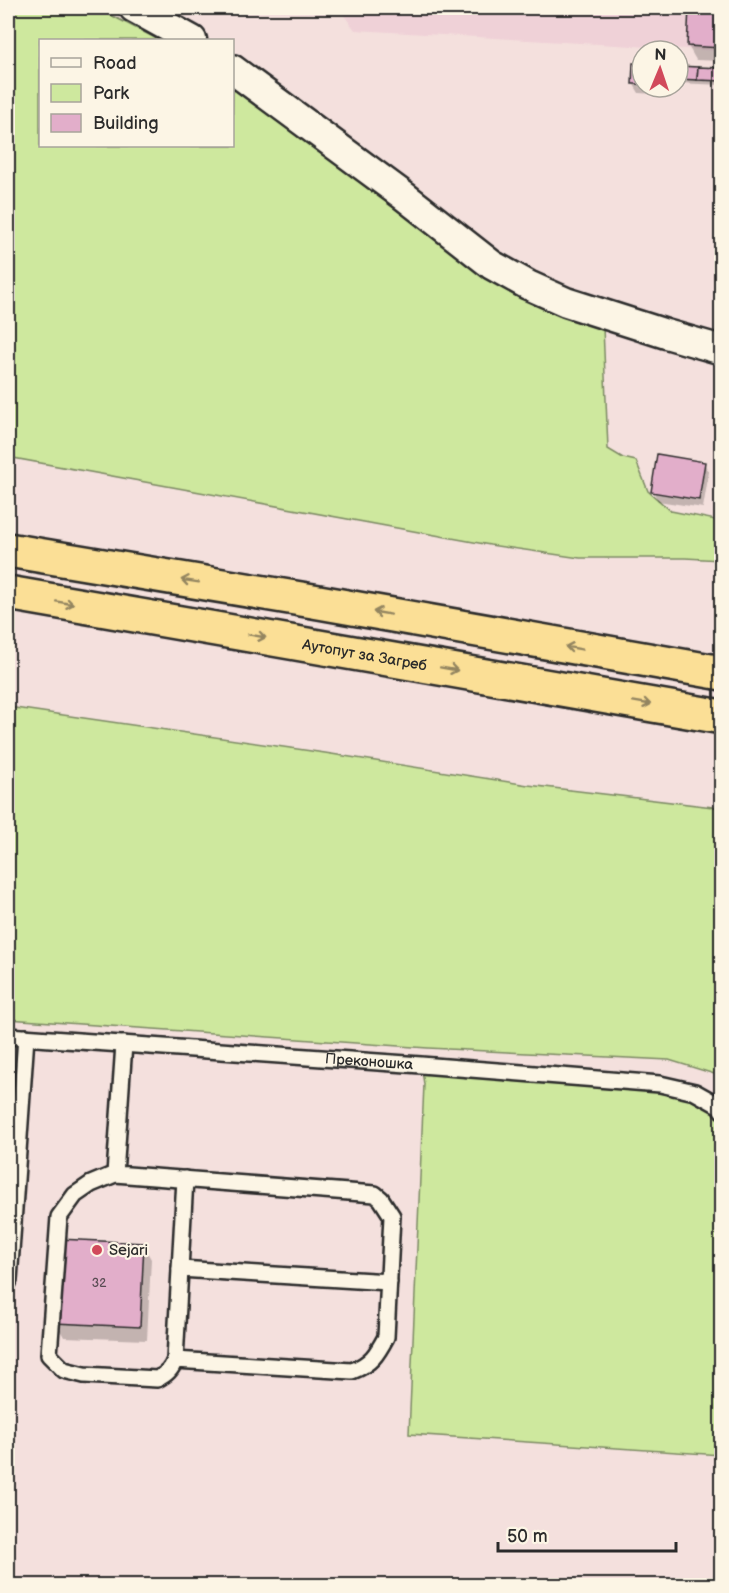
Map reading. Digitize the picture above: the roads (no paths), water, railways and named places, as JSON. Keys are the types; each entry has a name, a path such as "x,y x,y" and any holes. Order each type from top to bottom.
{"highway":[{"path":"8,550 722,673"},
{"name":"Аутопут за Загреб","path":"8,593 722,717"}],"street":[{"path":"134,8 190,39"},
{"path":"234,70 501,270 566,302 722,351"}],"lane":[{"name":"Преконошка","path":"8,1036 660,1083 695,1092 720,1106 722,1110"},
{"path":"8,1283 26,1037"},
{"path":"115,1174 124,1044"},
{"path":"175,1360 352,1371 364,1366 377,1354 386,1337 392,1216 375,1194 185,1179 115,1174 91,1184 75,1195 59,1217 49,1355 64,1370 84,1376 157,1379 171,1370 175,1360 185,1179"},
{"path":"180,1269 389,1282"}],"place":[{"name":"Sejari","path":"97,1250"}]}
